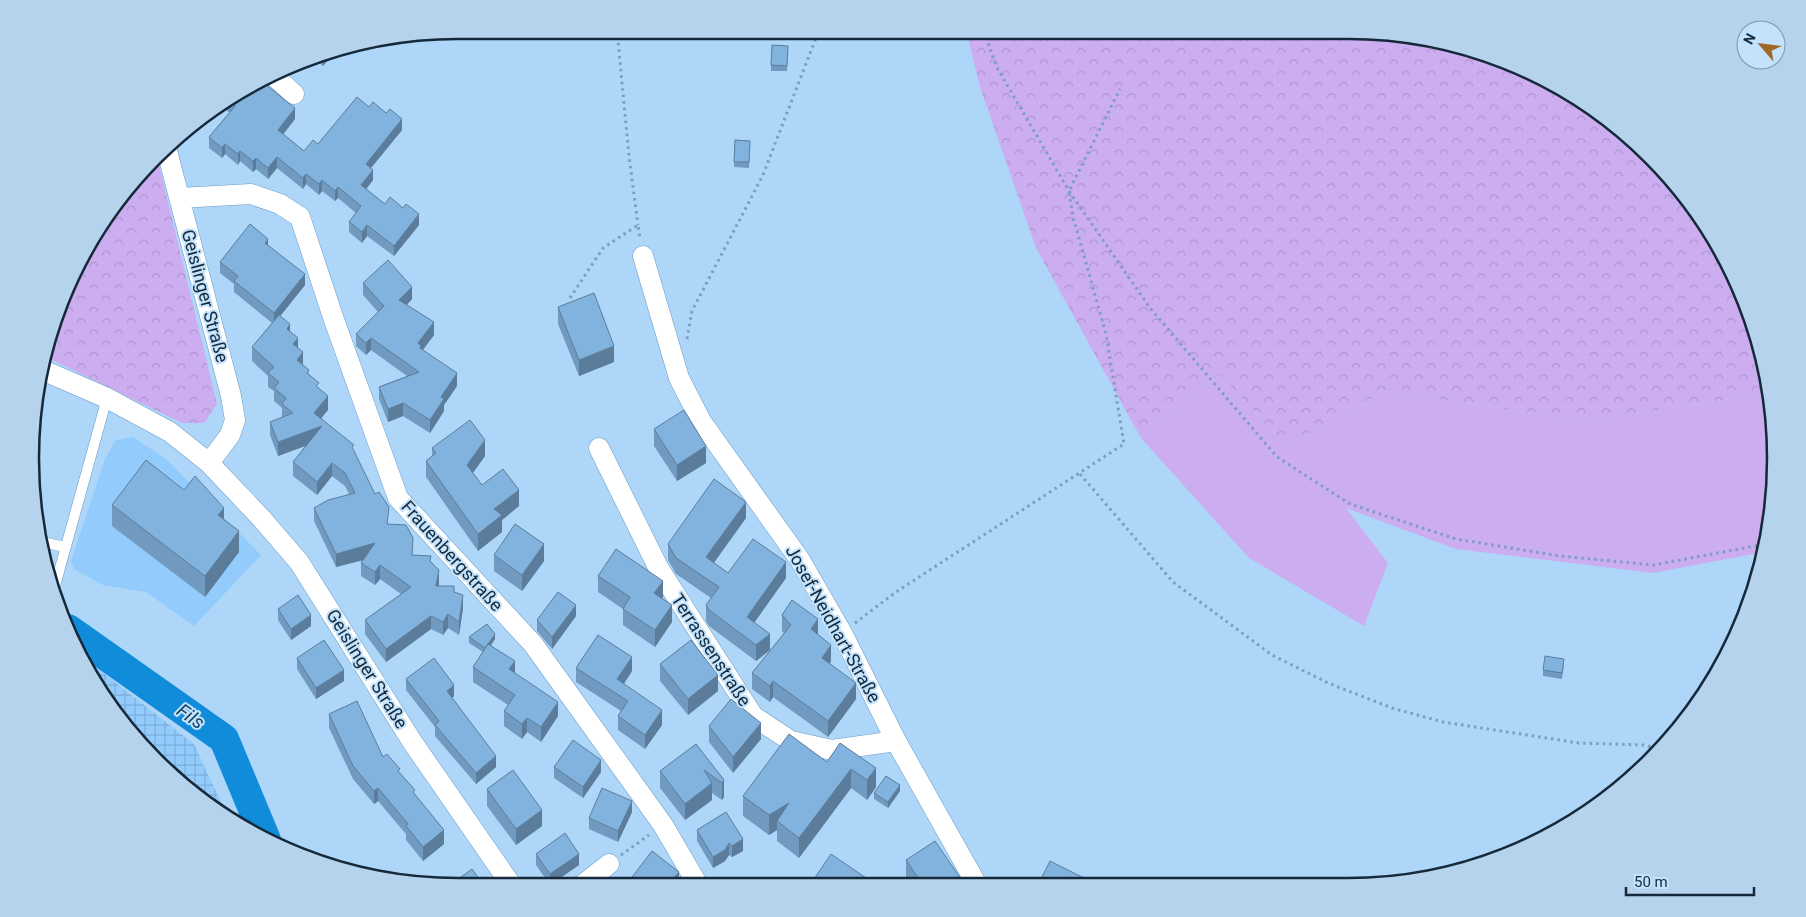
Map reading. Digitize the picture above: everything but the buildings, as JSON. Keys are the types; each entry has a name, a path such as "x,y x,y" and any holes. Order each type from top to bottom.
{"street":[{"path":"278,80 294,94"},
{"name":"Geislinger Straße","path":"168,156 231,396 235,420 230,435 209,463"},
{"name":"Frauenbergstraße","path":"179,198 251,194 280,204 300,217 334,320 398,498 533,644 663,826 694,878"},
{"name":"Josef-Neidhart-Straße","path":"643,256 679,378 701,421 800,560 842,633 896,741 974,878"},
{"name":"Geislinger Straße","path":"48,372 107,398 170,432 209,463 299,562 413,743 506,878"},
{"name":"Terrassenstraße","path":"599,448 659,569 753,716 791,741 832,750 896,741"},
{"path":"591,878 613,861"}],"lane":[{"path":"57,579 107,398"},
{"path":"48,543 65,547"}],"path":[{"path":"619,39 628,156 643,256"},
{"path":"686,340 692,311 763,175 816,39"},
{"path":"987,39 996,66 1068,191 1150,308 1277,457 1350,504 1456,540 1560,556 1652,565 1758,546"},
{"path":"842,633 896,592 1124,444 1106,334 1073,217 1068,191 1120,89"},
{"path":"570,298 603,248 638,225"},
{"path":"1080,474 1173,582 1272,656 1328,683 1392,708 1443,722 1579,743 1645,745 1651,748"},
{"path":"613,861 654,832"}],"shaded area":[{"path":"133,437 167,460 261,555 194,626 146,592 103,585 74,569 71,561 105,459 116,440"},
{"path":"94,665 194,744 223,806 182,774 143,735 109,692"}],"green space":[{"path":"968,39 1375,40 1402,42 1456,53 1508,71 1557,95 1603,125 1644,162 1681,203 1711,249 1735,298 1753,350 1762,394 1585,421 1386,391 1285,446 1219,374 1141,438 1036,248 980,87"},
{"path":"159,165 217,404 204,423 182,423 51,359 71,298 95,249 125,203"},
{"path":"1219,374 1285,446 1386,391 1585,421 1762,394 1767,458 1764,513 1756,554 1653,573 1456,549 1346,508 1388,563 1364,626 1249,558 1141,438"}],"waterway":[{"name":"Fils","path":"79,637 224,739 261,829"}]}
